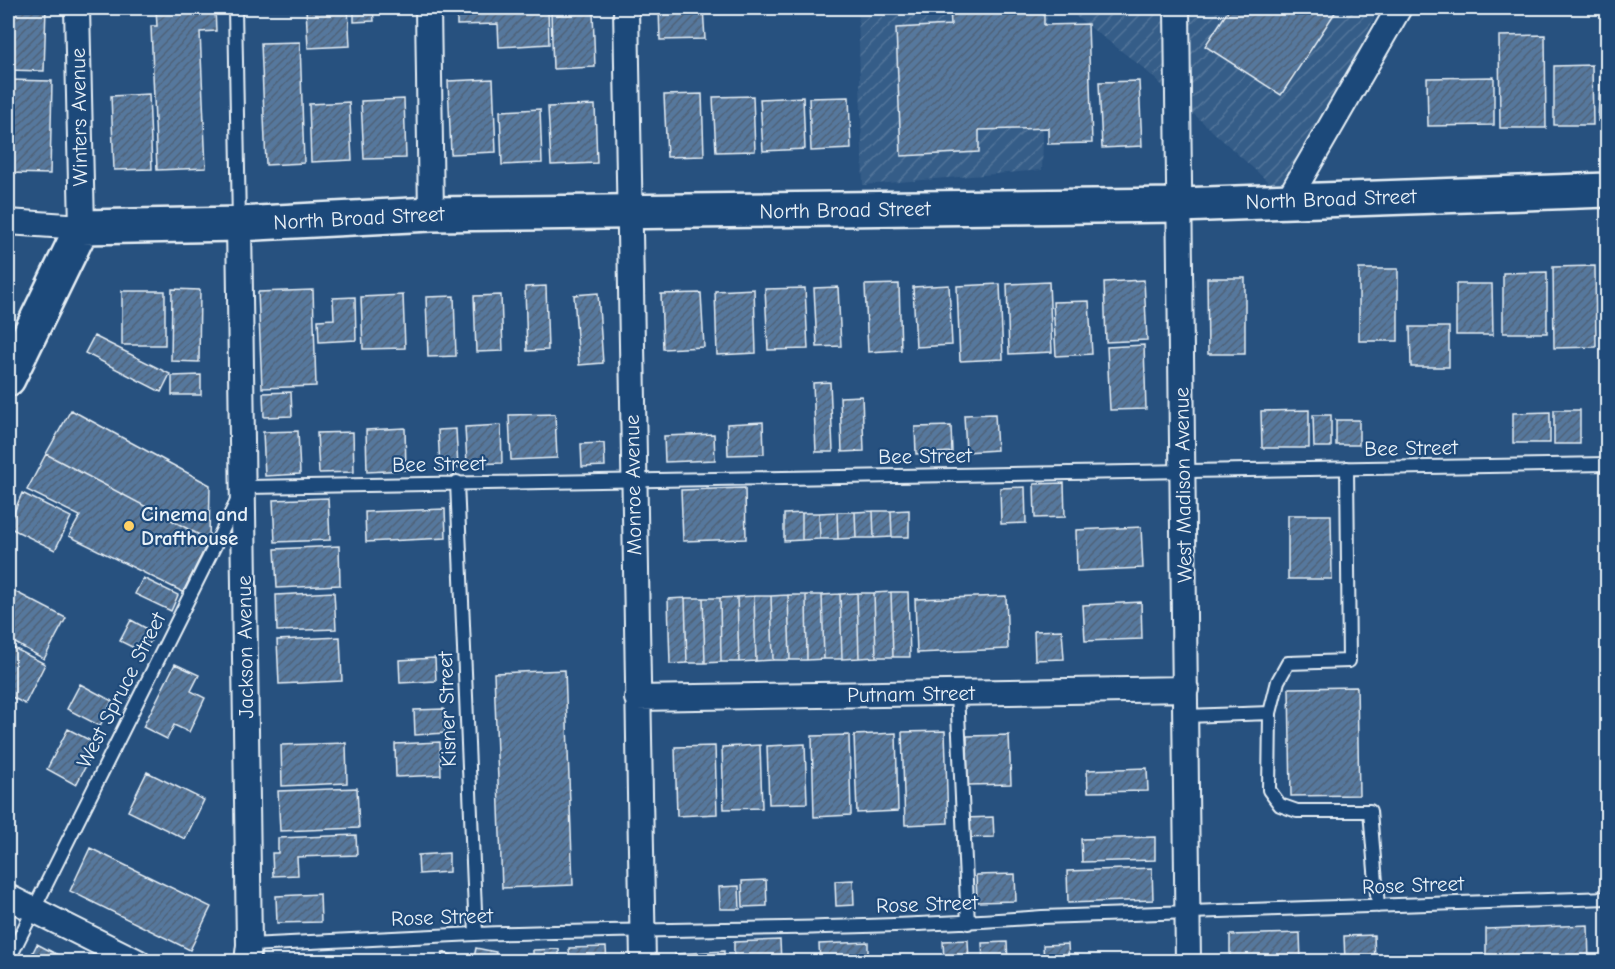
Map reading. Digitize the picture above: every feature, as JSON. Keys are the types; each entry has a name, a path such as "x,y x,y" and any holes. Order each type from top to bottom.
{"highway":[{"name":"North Broad Street","path":"82,227 239,224 431,214 1179,205 1608,190"},
{"path":"8,379 82,227"}],"street":[{"name":"Winters Avenue","path":"77,8 82,227"},
{"path":"428,8 431,214"},
{"name":"Monroe Avenue","path":"626,8 643,962"},
{"name":"West Madison Avenue","path":"1178,8 1188,962"},
{"path":"1288,200 1399,8"},
{"path":"8,222 82,227"},
{"name":"Jackson Avenue","path":"239,224 248,953"},
{"name":"Putnam Street","path":"637,698 1186,689"},
{"path":"8,897 138,962"}],"lane":[{"path":"235,8 239,224"},
{"name":"Bee Street","path":"244,487 1608,464"},
{"path":"1347,468 1349,661 1288,663 1278,681 1270,713 1269,790 1280,805 1297,811 1370,811 1378,906"},
{"name":"Kisner Street","path":"457,482 476,934"},
{"name":"West Spruce Street","path":"8,961 244,487"},
{"path":"957,693 968,923"},
{"path":"1186,716 1270,713"},
{"name":"Rose Street","path":"248,953 476,934 968,923 1042,917 1187,914 1608,897"}],"shaded area":[{"path":"858,8 1047,8 1042,170 863,185"},
{"path":"1065,8 1379,8 1288,200 1141,66"}],"building":[{"path":"8,8 46,8 44,71 8,70"},
{"path":"156,8 215,8 216,31 200,32 206,168 157,170 151,26 157,26"},
{"path":"306,8 348,8 350,46 308,48"},
{"path":"354,8 373,8 374,21 354,22"},
{"path":"457,8 548,8 549,44 499,47 498,24 457,25"},
{"path":"659,8 703,8 705,39 660,40"},
{"path":"711,8 756,8 756,12 711,14"},
{"path":"950,8 1044,8 1044,25 1088,24 1092,143 1048,144 1048,128 979,130 979,152 901,156 896,28 951,25"},
{"path":"1230,8 1338,8 1281,95 1205,46"},
{"path":"593,11 595,67 553,69 551,13"},
{"path":"1545,35 1546,128 1500,128 1499,36"},
{"path":"300,42 304,163 266,165 261,43"},
{"path":"1592,65 1593,125 1554,125 1554,66"},
{"path":"1600,76 1608,76 1608,121 1598,121"},
{"path":"1494,77 1494,125 1428,126 1427,78"},
{"path":"493,79 496,152 451,154 448,81"},
{"path":"8,80 52,81 50,174 8,173"},
{"path":"1139,81 1142,146 1102,148 1099,82"},
{"path":"149,94 152,169 114,170 111,96"},
{"path":"702,94 704,156 667,157 664,95"},
{"path":"753,96 755,151 716,152 713,97"},
{"path":"803,97 805,149 763,151 760,99"},
{"path":"849,97 851,149 811,151 809,98"},
{"path":"404,99 406,158 364,159 361,101"},
{"path":"349,102 352,160 311,162 309,104"},
{"path":"595,105 597,163 551,165 548,107"},
{"path":"540,109 542,163 502,165 500,111"},
{"path":"1595,266 1596,347 1554,348 1553,267"},
{"path":"1359,269 1398,269 1398,341 1359,341"},
{"path":"1547,272 1547,333 1503,333 1503,273"},
{"path":"1207,278 1245,278 1245,354 1208,354"},
{"path":"1144,280 1147,340 1106,342 1104,282"},
{"path":"1049,282 1052,352 1009,354 1007,284"},
{"path":"899,284 901,350 868,352 865,285"},
{"path":"1000,284 1003,359 960,361 957,286"},
{"path":"1456,284 1492,284 1493,335 1456,335"},
{"path":"949,285 952,345 916,347 913,287"},
{"path":"546,286 548,350 527,351 525,287"},
{"path":"838,287 841,346 817,347 814,288"},
{"path":"805,288 808,349 768,350 765,289"},
{"path":"172,289 200,290 199,362 171,361"},
{"path":"754,289 756,353 717,355 715,291"},
{"path":"313,290 316,386 262,388 258,292"},
{"path":"122,291 165,291 165,345 122,345"},
{"path":"598,293 603,363 579,365 574,295"},
{"path":"701,293 704,347 663,349 661,294"},
{"path":"403,295 405,348 363,349 361,297"},
{"path":"501,295 503,351 476,352 474,296"},
{"path":"454,296 456,356 428,357 426,297"},
{"path":"355,297 356,340 319,342 318,320 334,319 333,298"},
{"path":"1089,301 1092,354 1056,356 1053,302"},
{"path":"1410,327 1449,327 1449,367 1411,367"},
{"path":"94,336 170,374 161,392 85,353"},
{"path":"1144,345 1146,409 1110,410 1107,347"},
{"path":"201,375 201,395 172,395 172,376"},
{"path":"830,382 833,452 816,452 813,383"},
{"path":"291,392 292,416 264,417 263,393"},
{"path":"862,396 864,451 842,452 840,397"},
{"path":"71,410 210,485 209,540 46,454"},
{"path":"1309,410 1309,448 1262,448 1261,411"},
{"path":"1554,410 1580,410 1580,444 1554,444"},
{"path":"1550,412 1550,443 1513,443 1513,413"},
{"path":"555,414 557,458 511,460 509,415"},
{"path":"995,414 997,450 966,452 964,415"},
{"path":"1313,415 1331,415 1331,447 1314,447"},
{"path":"1336,420 1359,420 1359,445 1336,445"},
{"path":"763,422 764,454 728,455 727,424"},
{"path":"501,425 502,463 467,464 465,427"},
{"path":"951,426 952,452 916,454 915,427"},
{"path":"405,428 406,470 367,472 366,430"},
{"path":"456,429 458,468 440,468 438,430"},
{"path":"298,431 300,474 265,476 263,432"},
{"path":"353,432 354,472 319,473 317,433"},
{"path":"714,434 715,460 665,462 664,436"},
{"path":"604,443 605,466 582,467 581,444"},
{"name":"Cinema and Drafthouse","path":"46,454 209,540 183,592 69,536 80,516 27,490"},
{"path":"1064,483 1065,517 1035,518 1034,484"},
{"path":"1025,487 1026,523 1001,524 1000,488"},
{"path":"745,488 746,539 683,541 681,490"},
{"path":"22,493 71,517 55,550 8,527"},
{"path":"328,498 330,540 275,542 273,500"},
{"path":"445,509 446,538 366,542 365,512"},
{"path":"909,510 909,537 892,537 891,511"},
{"path":"873,511 891,511 892,537 874,538"},
{"path":"873,511 874,538 856,538 855,512"},
{"path":"837,512 838,539 820,539 819,513"},
{"path":"837,512 855,512 856,538 838,539"},
{"path":"802,513 819,513 820,539 802,540"},
{"path":"802,513 802,540 784,541 784,514"},
{"path":"1288,515 1331,515 1332,579 1288,579"},
{"path":"1141,527 1143,568 1077,571 1076,530"},
{"path":"339,546 340,585 277,588 275,549"},
{"path":"143,578 178,595 171,611 135,594"},
{"path":"8,588 66,618 44,659 8,639"},
{"path":"334,592 336,629 277,631 276,595"},
{"path":"891,592 908,592 910,657 893,657"},
{"path":"891,592 893,657 876,657 874,593"},
{"path":"857,593 874,593 876,657 859,658"},
{"path":"857,593 859,658 842,659 840,594"},
{"path":"840,594 842,659 824,659 822,595"},
{"path":"788,595 790,660 773,660 771,596"},
{"path":"788,595 806,595 807,660 790,660"},
{"path":"806,595 822,595 824,659 807,660"},
{"path":"754,596 771,596 773,660 756,661"},
{"path":"754,596 756,661 739,662 737,597"},
{"path":"1006,596 1008,649 917,653 915,599"},
{"path":"737,597 739,662 721,662 720,598"},
{"path":"685,598 703,598 705,663 687,663"},
{"path":"685,598 687,663 670,664 668,599"},
{"path":"703,598 720,598 721,662 705,663"},
{"path":"1141,602 1142,639 1085,641 1083,605"},
{"path":"131,620 155,633 144,653 120,641"},
{"path":"1062,630 1064,659 1035,660 1034,631"},
{"path":"340,637 342,681 279,684 277,640"},
{"path":"8,645 45,664 25,704 8,695"},
{"path":"435,658 436,681 400,683 399,660"},
{"path":"175,664 199,675 191,691 205,698 189,732 174,725 167,739 143,727"},
{"path":"565,670 573,885 502,888 494,673"},
{"path":"80,684 112,701 100,726 67,709"},
{"path":"1357,687 1359,795 1291,796 1289,688"},
{"path":"444,709 445,733 415,735 414,710"},
{"path":"68,729 97,744 76,785 47,769"},
{"path":"945,731 948,823 905,825 902,732"},
{"path":"896,733 898,811 857,813 854,735"},
{"path":"849,735 851,815 814,817 812,736"},
{"path":"1009,735 1011,784 968,785 967,736"},
{"path":"440,742 441,775 396,777 395,744"},
{"path":"346,743 347,783 282,786 281,745"},
{"path":"805,744 807,803 769,804 767,746"},
{"path":"760,745 762,808 724,809 722,747"},
{"path":"715,746 717,814 677,816 675,747"},
{"path":"1147,768 1148,791 1088,792 1087,770"},
{"path":"147,772 204,800 185,839 128,811"},
{"path":"357,788 359,828 280,831 278,791"},
{"path":"993,817 994,837 965,838 964,818"},
{"path":"356,835 357,855 297,857 298,875 273,876 272,853 278,853 278,838"},
{"path":"1155,837 1155,860 1082,862 1081,839"},
{"path":"90,848 211,907 190,950 70,891"},
{"path":"449,853 449,872 419,874 418,855"},
{"path":"1152,868 1153,900 1068,903 1067,871"},
{"path":"1015,874 1016,901 977,902 976,875"},
{"path":"766,880 767,906 743,907 742,881"},
{"path":"853,880 854,905 836,906 835,881"},
{"path":"739,886 740,909 720,909 719,887"},
{"path":"320,894 321,922 277,923 276,896"},
{"path":"1588,925 1589,962 1486,962 1486,929"},
{"path":"1300,933 1301,962 1230,962 1230,935"},
{"path":"1374,935 1375,962 1345,962 1344,936"},
{"path":"780,940 781,962 734,962 734,942"},
{"path":"968,940 969,962 944,962 943,941"},
{"path":"868,942 868,962 820,962 819,944"},
{"path":"1007,942 1008,962 983,962 982,943"},
{"path":"37,944 71,962 28,962"},
{"path":"1068,944 1069,962 1044,962 1043,945"},
{"path":"606,947 607,962 570,962 569,948"},
{"path":"476,948 496,952 494,962 473,962"},
{"path":"559,949 559,962 533,962 533,950"},
{"path":"724,951 724,962 675,962 675,954"},
{"path":"443,952 456,957 454,962 440,962"},
{"path":"916,957 916,962 889,962 889,958"},
{"path":"285,960 330,961 285,962"}],"place":[{"name":"Cinema and Drafthouse","path":"129,526"}]}
